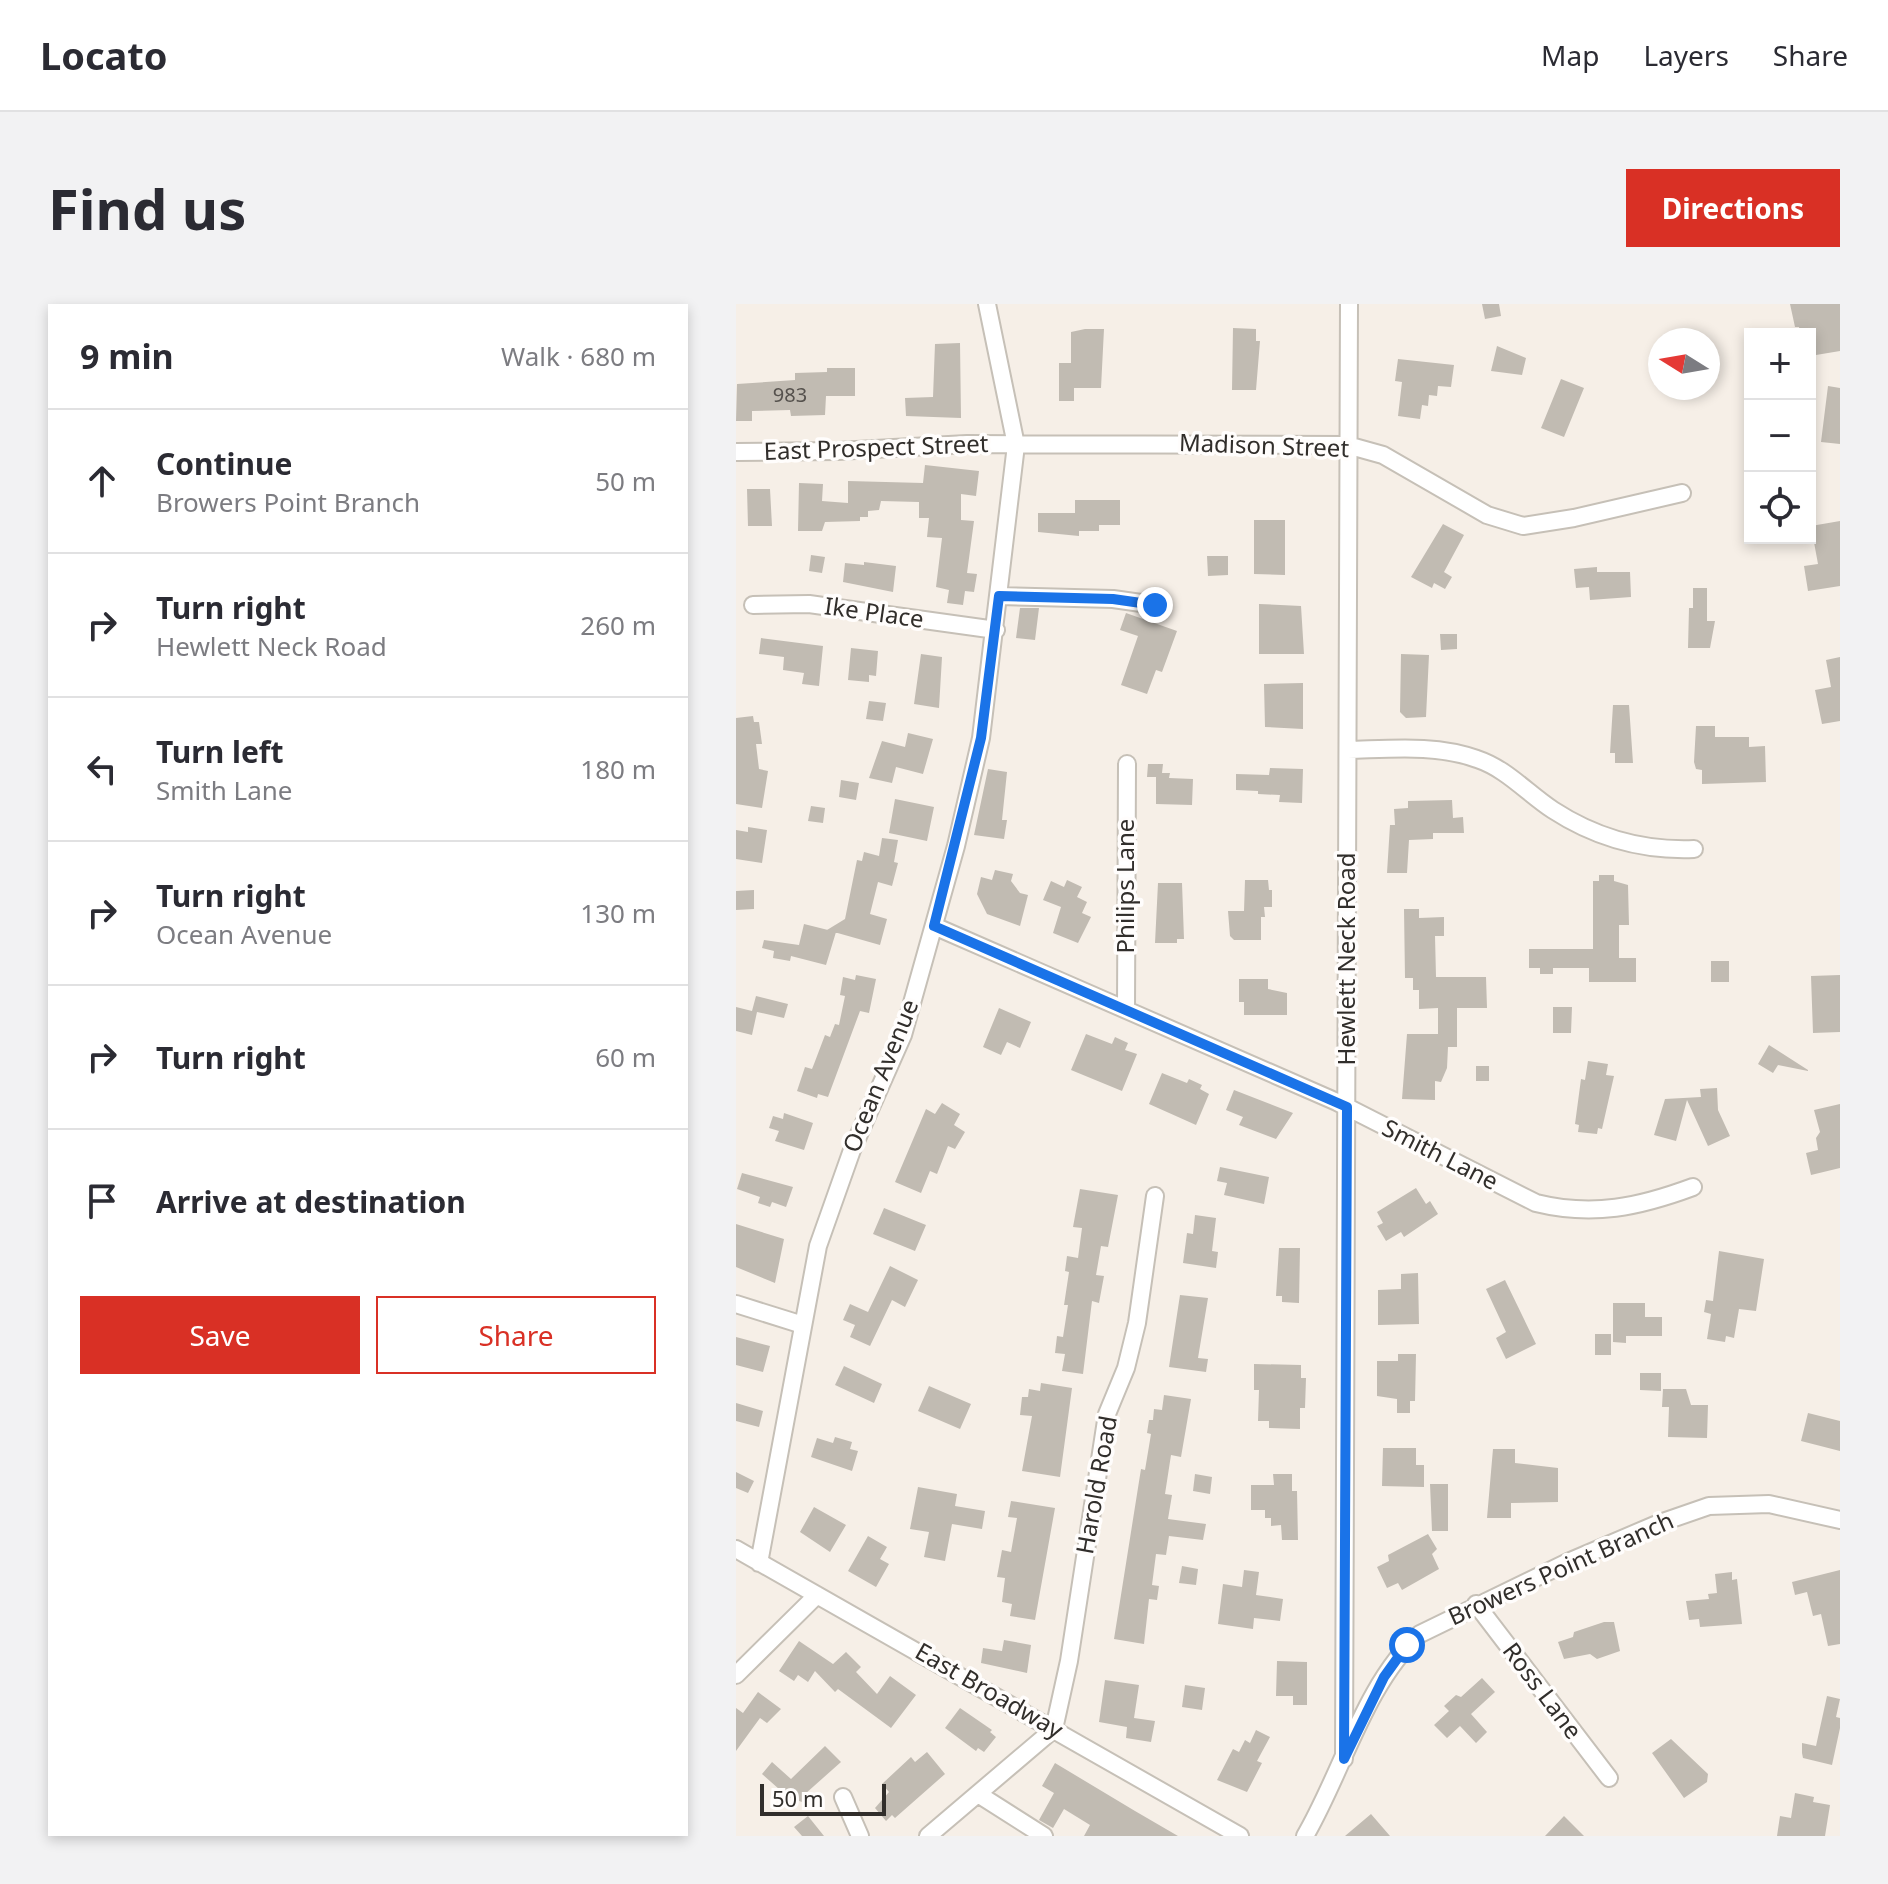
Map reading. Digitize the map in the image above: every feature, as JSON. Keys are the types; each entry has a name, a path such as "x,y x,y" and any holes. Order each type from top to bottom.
{"street":[{"name":"Ocean Avenue","path":"759,1563 826,1217 903,1035 981,738 1016,445 987,304"},
{"name":"Hewlett Neck Road","path":"1344,1759 1349,304"},
{"name":"Madison Street","path":"1016,445 1347,445 1383,455 1487,515 1523,526 1574,518 1682,493"},
{"name":"East Prospect Street","path":"736,452 1016,445"},
{"path":"999,596 1113,599 1155,605"},
{"name":"Ike Place","path":"753,605 809,604 996,630"},
{"path":"1348,750 1416,748 1465,755 1505,772 1553,810 1594,832 1644,848 1694,849"},
{"name":"Philips Lane","path":"1126,1009 1127,764"},
{"name":"Smith Lane","path":"934,926 1347,1107 1507,1190 1566,1210 1597,1212 1632,1206 1693,1187"},
{"name":"Harold Road","path":"1054,1729 1069,1661 1107,1414 1126,1368 1137,1323 1155,1196"},
{"path":"736,1304 803,1325"},
{"name":"Browers Point Branch","path":"1307,1835 1384,1677 1407,1645 1420,1634 1476,1604 1657,1524 1709,1506 1769,1504 1840,1520"},
{"name":"East Broadway","path":"736,1549 1240,1836"},
{"path":"736,1675 817,1595"},
{"name":"Ross Lane","path":"1476,1604 1609,1778"},
{"path":"928,1836 1054,1729"},
{"path":"978,1794 1044,1836"},
{"path":"843,1797 860,1836"}],"building":[{"path":"1482,304 1499,304 1501,316 1485,319"},
{"path":"1790,304 1840,304 1840,351 1816,355 1816,328 1795,327"},
{"path":"1233,328 1256,329 1256,341 1260,341 1256,390 1232,390"},
{"path":"1104,329 1101,388 1074,388 1074,401 1059,401 1059,363 1071,363 1071,332"},
{"path":"960,343 961,418 906,416 905,398 933,397 935,344"},
{"path":"1497,346 1526,358 1522,375 1491,371"},
{"path":"1398,359 1454,365 1451,387 1438,386 1437,396 1429,395 1428,406 1422,405 1420,419 1398,416 1402,382 1395,381"},
{"path":"827,368 855,368 855,396 826,396 825,415 791,416 790,410 752,411 752,421 736,421 737,384 795,380 795,373 827,372"},
{"path":"1561,379 1584,388 1564,437 1541,428"},
{"path":"1828,386 1840,388 1840,444 1821,442"},
{"path":"925,465 979,471 976,496 961,494 961,520 974,521 967,573 977,574 974,592 965,591 963,605 947,603 949,590 936,587 942,538 927,537 929,518 919,518 919,502 881,501 879,510 868,511 868,517 860,517 860,521 825,522 822,531 798,531 799,483 823,484 822,501 848,503 848,481 923,483"},
{"path":"747,489 770,489 772,526 748,526"},
{"path":"1075,500 1120,500 1120,525 1099,525 1099,531 1079,531 1079,536 1038,532 1038,513 1075,513"},
{"path":"1254,520 1285,520 1285,575 1254,574"},
{"path":"1840,521 1840,586 1808,591 1804,566 1818,564 1814,544 1816,525"},
{"path":"1443,524 1464,535 1444,572 1452,577 1445,589 1434,583 1432,588 1411,577"},
{"path":"811,555 825,557 822,573 809,571"},
{"path":"1207,556 1228,556 1228,575 1208,576"},
{"path":"864,562 896,566 893,592 843,582 845,563 864,565"},
{"path":"1597,567 1597,572 1630,572 1631,597 1590,600 1589,587 1576,588 1574,569"},
{"path":"1693,588 1707,588 1707,621 1715,621 1710,648 1688,648"},
{"path":"1259,604 1301,606 1304,654 1259,654"},
{"path":"1020,608 1039,608 1035,640 1016,638"},
{"path":"1126,613 1177,631 1162,672 1156,670 1147,694 1121,685 1138,636 1120,630"},
{"path":"1440,634 1457,634 1457,649 1441,650"},
{"path":"761,638 823,646 819,686 802,684 804,673 783,670 784,657 759,654"},
{"path":"851,648 878,651 876,676 869,675 869,682 848,680"},
{"path":"921,654 942,657 939,708 914,704"},
{"path":"1401,654 1429,655 1426,717 1406,718 1400,712"},
{"path":"1840,657 1840,721 1822,724 1815,690 1831,687 1826,660"},
{"path":"1303,683 1303,729 1265,727 1264,684"},
{"path":"869,701 886,703 883,721 866,719"},
{"path":"1613,705 1629,705 1633,763 1615,763 1615,753 1610,753"},
{"path":"753,716 754,722 759,722 762,744 756,744 759,769 768,771 762,808 736,804 736,718"},
{"path":"1696,726 1715,726 1715,737 1749,737 1749,747 1765,746 1766,782 1702,784 1702,770 1696,769 1694,762"},
{"path":"908,733 933,739 923,774 896,767 892,783 869,778 882,741 905,747"},
{"path":"1148,764 1163,764 1162,773 1170,773 1169,778 1193,779 1192,805 1156,804 1156,777 1147,777"},
{"path":"1270,768 1303,769 1302,803 1279,802 1280,795 1236,790 1236,774 1269,775"},
{"path":"988,769 1007,772 1002,820 1007,820 1004,839 974,835"},
{"path":"841,780 859,783 856,800 839,797"},
{"path":"895,799 934,807 927,841 889,833"},
{"path":"1452,800 1453,818 1463,817 1464,833 1433,833 1433,839 1409,840 1407,873 1387,873 1390,825 1395,825 1394,809 1408,808 1408,801"},
{"path":"811,806 825,808 823,823 808,821"},
{"path":"748,827 767,830 762,863 736,859 736,830 748,832"},
{"path":"882,838 898,840 894,862 898,863 892,886 878,882 870,914 887,919 880,945 827,930 845,919 857,860 862,861 864,852 879,856"},
{"path":"995,870 1013,874 1011,881 1020,893 1028,895 1020,926 987,914 977,894 981,877 992,880"},
{"path":"1599,875 1614,875 1614,881 1628,885 1629,925 1619,925 1619,958 1636,958 1636,982 1589,982 1589,968 1553,968 1553,974 1540,974 1540,968 1529,968 1529,949 1593,949 1593,881 1599,881"},
{"path":"1067,880 1082,887 1077,897 1087,902 1082,913 1091,917 1078,943 1053,933 1061,907 1043,900 1051,881 1064,887"},
{"path":"1245,880 1268,880 1269,890 1272,890 1272,907 1264,907 1265,917 1261,917 1261,940 1234,940 1230,936 1228,911 1244,911"},
{"path":"1158,883 1182,883 1184,939 1177,939 1177,943 1155,943"},
{"path":"754,890 754,909 736,910 736,891"},
{"path":"1404,909 1419,909 1419,918 1444,917 1444,936 1435,936 1436,977 1486,977 1487,1008 1457,1008 1457,1047 1448,1047 1447,1068 1441,1082 1435,1081 1435,1100 1402,1099 1407,1034 1438,1034 1438,1008 1419,1009 1419,990 1413,990 1413,978 1405,978"},
{"path":"804,924 836,932 826,965 791,956 790,961 773,958 774,951 762,948 764,940 799,945"},
{"path":"1711,961 1729,961 1729,982 1711,982"},
{"path":"856,975 876,979 869,1013 860,1011 828,1097 818,1094 817,1098 797,1091 805,1067 812,1069 825,1035 830,1037 835,1024 839,1025 845,996 840,995 843,977 855,980"},
{"path":"1840,975 1840,1032 1813,1033 1811,976"},
{"path":"1239,979 1268,979 1268,989 1287,993 1287,1015 1244,1015 1244,1002 1239,1002"},
{"path":"756,996 788,1004 784,1018 757,1012 752,1035 736,1031 736,1007 752,1011"},
{"path":"1553,1007 1572,1007 1571,1033 1553,1033"},
{"path":"999,1008 1031,1022 1020,1048 1007,1042 1001,1055 983,1047"},
{"path":"1086,1034 1112,1044 1115,1037 1128,1043 1125,1050 1137,1054 1122,1091 1071,1070"},
{"path":"1769,1045 1808,1071 1778,1065 1773,1073 1758,1064"},
{"path":"1588,1061 1608,1064 1606,1075 1614,1076 1602,1129 1598,1128 1597,1134 1578,1132 1579,1125 1575,1124 1581,1079 1585,1080"},
{"path":"1476,1066 1489,1066 1489,1081 1476,1081"},
{"path":"1162,1073 1187,1083 1189,1079 1202,1085 1200,1089 1209,1094 1196,1125 1149,1104"},
{"path":"1717,1088 1718,1110 1730,1136 1708,1146 1687,1100 1676,1141 1654,1135 1665,1099 1701,1097 1700,1089"},
{"path":"1234,1090 1293,1113 1276,1139 1239,1125 1243,1117 1226,1110"},
{"path":"942,1103 960,1114 954,1125 965,1132 955,1149 948,1146 937,1174 930,1171 921,1193 895,1182 926,1109 935,1114"},
{"path":"1840,1104 1840,1168 1811,1175 1806,1153 1818,1150 1816,1138 1820,1132 1814,1110"},
{"path":"784,1113 813,1123 804,1150 775,1141 779,1131 769,1128 773,1116 783,1119"},
{"path":"1220,1167 1269,1177 1264,1204 1224,1195 1227,1183 1217,1181"},
{"path":"742,1173 793,1187 786,1207 772,1202 770,1207 758,1203 760,1197 737,1189"},
{"path":"1416,1188 1426,1204 1430,1201 1438,1214 1404,1237 1401,1232 1386,1241 1377,1226 1383,1223 1377,1212"},
{"path":"1080,1189 1118,1195 1108,1247 1101,1246 1096,1275 1104,1276 1099,1303 1092,1301 1083,1374 1062,1371 1065,1354 1055,1353 1057,1336 1063,1337 1068,1305 1064,1305 1069,1272 1065,1271 1067,1256 1078,1258 1082,1228 1073,1227"},
{"path":"884,1208 926,1225 915,1251 873,1234"},
{"path":"1195,1215 1216,1218 1212,1251 1218,1252 1216,1268 1183,1263 1187,1233 1193,1234"},
{"path":"736,1224 784,1239 775,1283 736,1267"},
{"path":"1279,1248 1300,1248 1299,1303 1282,1302 1282,1296 1276,1296"},
{"path":"1719,1251 1764,1259 1756,1311 1739,1309 1734,1338 1726,1336 1725,1342 1707,1339 1711,1314 1704,1312 1706,1300 1713,1301"},
{"path":"890,1266 918,1280 905,1307 892,1300 870,1346 850,1337 855,1325 843,1320 850,1304 868,1312"},
{"path":"1418,1273 1419,1324 1378,1325 1378,1290 1401,1289 1401,1274"},
{"path":"1505,1280 1536,1344 1506,1359 1496,1338 1506,1332 1486,1289"},
{"path":"1180,1295 1208,1298 1198,1358 1208,1359 1206,1372 1169,1367"},
{"path":"1613,1303 1645,1303 1645,1317 1662,1317 1662,1336 1626,1336 1626,1343 1613,1342"},
{"path":"1595,1334 1611,1334 1611,1355 1595,1355"},
{"path":"736,1337 770,1346 763,1372 736,1365"},
{"path":"1398,1354 1416,1354 1415,1401 1410,1401 1410,1413 1397,1413 1397,1399 1377,1396 1377,1361 1398,1361"},
{"path":"1254,1364 1301,1365 1301,1378 1306,1378 1305,1408 1300,1408 1300,1429 1269,1428 1269,1421 1258,1421 1259,1390 1254,1390"},
{"path":"844,1366 882,1384 874,1403 835,1385"},
{"path":"1640,1373 1661,1373 1661,1391 1640,1390"},
{"path":"1041,1383 1072,1388 1060,1477 1022,1471 1032,1416 1020,1415 1022,1397 1028,1397 1029,1389 1040,1391"},
{"path":"929,1386 971,1404 960,1429 918,1411"},
{"path":"1663,1389 1686,1389 1691,1405 1708,1405 1707,1438 1668,1437 1669,1407 1662,1407"},
{"path":"1164,1395 1191,1399 1181,1457 1171,1455 1165,1494 1172,1495 1168,1519 1206,1524 1203,1540 1169,1536 1166,1555 1156,1554 1152,1585 1159,1586 1157,1600 1149,1599 1144,1644 1114,1639 1141,1469 1145,1470 1151,1434 1147,1433 1149,1420 1153,1420 1154,1409 1162,1410"},
{"path":"736,1403 763,1411 759,1427 736,1421"},
{"path":"1808,1413 1840,1421 1840,1451 1801,1441"},
{"path":"835,1437 852,1442 850,1449 858,1451 852,1471 811,1457 817,1438 833,1443"},
{"path":"1383,1448 1416,1448 1416,1465 1424,1465 1424,1487 1382,1486"},
{"path":"1493,1449 1515,1449 1515,1463 1558,1468 1558,1502 1511,1503 1511,1518 1487,1518"},
{"path":"736,1472 754,1481 748,1493 736,1488"},
{"path":"1195,1474 1212,1477 1210,1494 1193,1491"},
{"path":"1273,1474 1292,1474 1292,1491 1297,1491 1298,1540 1282,1540 1281,1525 1271,1526 1271,1518 1265,1518 1265,1510 1251,1510 1251,1485 1274,1485"},
{"path":"1430,1484 1448,1484 1448,1531 1432,1531"},
{"path":"918,1487 957,1494 955,1506 985,1511 982,1529 952,1524 945,1561 924,1557 929,1532 910,1529"},
{"path":"1011,1501 1055,1508 1035,1620 1010,1616 1012,1604 1002,1602 1005,1578 997,1577 1002,1550 1011,1552 1017,1518 1008,1517"},
{"path":"814,1507 846,1525 830,1552 800,1532"},
{"path":"1428,1534 1437,1549 1432,1554 1439,1569 1402,1590 1398,1583 1387,1588 1377,1567 1389,1561 1388,1555"},
{"path":"868,1536 887,1547 880,1559 889,1564 876,1587 848,1571"},
{"path":"1182,1566 1198,1569 1196,1585 1179,1583"},
{"path":"1244,1570 1259,1572 1256,1595 1283,1599 1280,1621 1254,1618 1253,1629 1218,1624 1223,1584 1242,1587"},
{"path":"1840,1570 1840,1644 1828,1646 1821,1614 1813,1616 1807,1592 1795,1595 1792,1582"},
{"path":"1732,1572 1732,1580 1737,1579 1742,1624 1700,1627 1699,1619 1689,1620 1686,1601 1709,1599 1708,1594 1717,1593 1715,1574"},
{"path":"1604,1622 1614,1622 1620,1651 1597,1659 1590,1654 1564,1659 1558,1642 1573,1637 1574,1632"},
{"path":"1004,1640 1031,1645 1027,1673 981,1663 983,1648 1002,1651"},
{"path":"799,1641 833,1664 846,1652 861,1667 856,1672 877,1694 890,1676 916,1695 891,1728 838,1689 835,1692 815,1671 808,1682 798,1675 794,1681 779,1671"},
{"path":"1277,1661 1307,1662 1307,1705 1293,1705 1293,1696 1276,1696"},
{"path":"1482,1678 1495,1692 1471,1714 1487,1732 1476,1743 1460,1726 1447,1738 1434,1725 1449,1711 1444,1706 1456,1695 1461,1697"},
{"path":"1105,1680 1139,1685 1134,1718 1155,1721 1151,1742 1126,1738 1127,1727 1099,1722"},
{"path":"1185,1685 1205,1688 1202,1710 1182,1707"},
{"path":"758,1692 781,1709 767,1723 760,1718 736,1751 736,1708 743,1713"},
{"path":"1827,1696 1840,1699 1836,1717 1840,1718 1840,1728 1832,1765 1803,1758 1802,1753 1802,1743 1816,1746"},
{"path":"960,1708 992,1730 990,1732 996,1737 984,1752 978,1748 976,1751 945,1728"},
{"path":"1256,1730 1270,1737 1257,1761 1262,1763 1247,1792 1217,1780 1233,1749 1239,1752 1245,1740 1250,1743"},
{"path":"1671,1739 1708,1774 1707,1782 1684,1798 1652,1753"},
{"path":"825,1746 841,1762 805,1794 802,1802 788,1797 762,1774 772,1762 791,1779"},
{"path":"927,1752 945,1774 895,1818 892,1815 886,1821 875,1808 889,1792 882,1784 911,1757 915,1762"},
{"path":"1055,1763 1178,1836 1084,1836 1090,1825 1064,1809 1053,1828 1039,1820 1054,1793 1042,1786"},
{"path":"1795,1793 1814,1797 1813,1802 1830,1805 1825,1836 1777,1836 1780,1816 1791,1818"},
{"path":"1371,1814 1390,1836 1345,1836"},
{"path":"808,1816 824,1836 802,1836 794,1827"},
{"path":"1564,1816 1584,1836 1545,1836"}],"route":[{"path":"1155,605 1113,599 999,596 981,738 934,926 1347,1107 1344,1759 1384,1677 1407,1645"}]}
